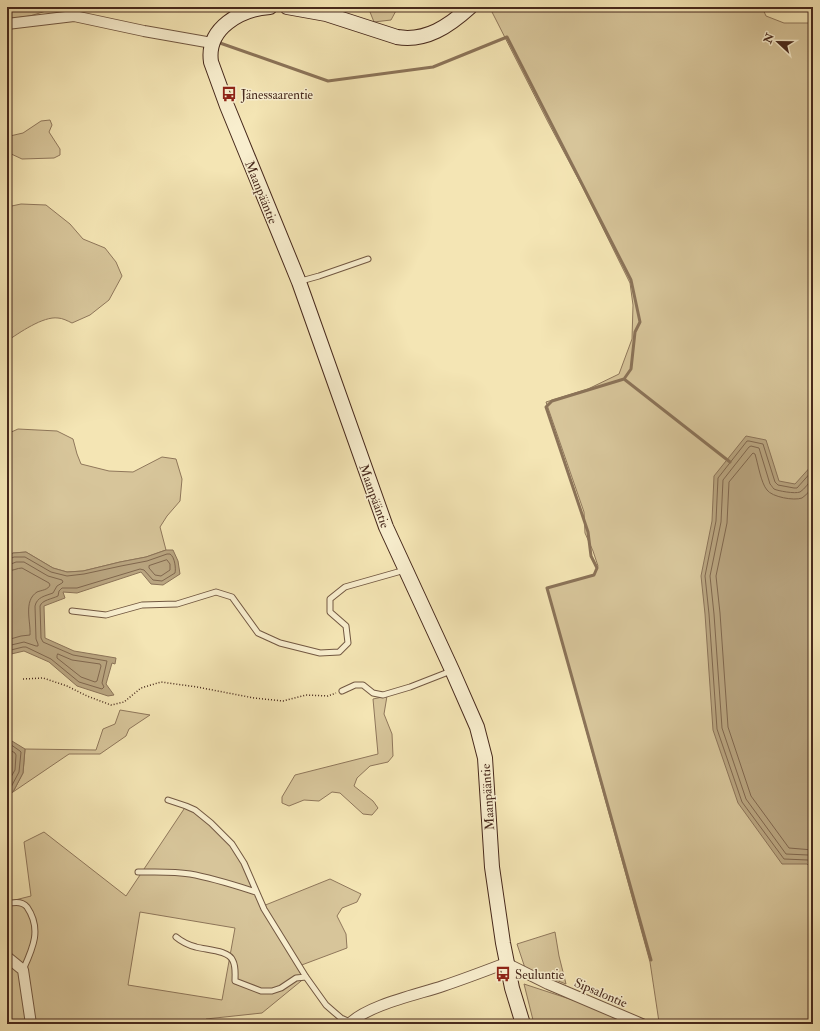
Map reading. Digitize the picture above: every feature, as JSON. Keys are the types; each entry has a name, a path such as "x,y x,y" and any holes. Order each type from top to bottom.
{"street":[{"path":"7,24 74,16 144,31 212,43 224,25 231,20 256,9 270,7"},
{"path":"287,7 326,14 397,37 416,38 435,32 454,20 470,7"},
{"name":"Maanpääntie","path":"212,43 210,56 214,72 299,282 386,527 452,670 476,727 485,758 492,867 506,963 523,1024"},
{"path":"7,957 23,970 31,1024"},
{"path":"349,1023 370,1010 385,1004 478,974 506,963"},
{"name":"Sipsalontie","path":"506,963 548,984 642,1024"}],"lane":[{"path":"299,282 368,258"},
{"path":"72,611 106,615 142,605 177,604 216,592 232,597 258,633 280,642 320,653 339,652 348,643 346,626 330,612 330,599 345,587 406,570"},
{"path":"342,691 354,685 363,685 373,693 383,695 410,687 452,670"},
{"path":"168,800 195,810 211,823 232,844 244,863 264,908 306,977 326,1005 349,1023"},
{"path":"138,872 172,872 190,874 256,892"},
{"path":"7,904 18,902 24,904 35,923 35,936 31,952 23,970"},
{"path":"176,937 184,943 197,948 228,955 233,960 235,981 261,991 272,991 281,988 296,978 306,977"}],"path":[{"path":"23,679 43,678 67,686 87,696 111,705 124,702 141,688 161,682 283,702 306,695 328,696 342,691"}],"shaded area":[{"path":"7,7 35,7 46,11 30,16 7,19"},
{"path":"368,7 398,7 391,20 374,22"},
{"path":"491,7 762,7 766,16 784,23 813,23 813,1024 664,1024 659,1022 650,962 547,588 594,575 598,566 585,533 584,512 546,402 588,389 619,374 632,339 633,305 630,283 582,186 492,12"},
{"path":"50,120 52,125 49,132 60,149 60,155 54,158 22,159 7,152 7,138 23,133 41,121"},
{"path":"21,204 46,205 70,224 83,239 105,248 116,262 122,276 109,300 90,315 72,323 60,318 52,318 38,322 7,341 7,207"},
{"path":"18,429 57,431 73,439 81,464 109,471 133,472 162,457 176,459 182,479 180,501 160,527 166,550 146,557 83,571 67,572 53,568 26,552 13,553 7,557 7,434"},
{"path":"387,696 384,714 392,734 393,756 388,762 370,766 357,778 354,786 373,801 378,808 372,815 363,814 340,793 332,792 319,801 304,800 289,806 282,803 282,797 295,775 378,754 373,699"},
{"path":"120,710 150,715 129,729 126,736 100,754 69,754 13,792 23,773 25,749 96,750 103,729 115,724"},
{"path":"186,806 195,810 232,844 263,906 330,879 361,894 357,902 342,908 337,916 346,934 347,948 299,966 306,977 262,1013 206,1019 206,1024 7,1024 7,902 31,896 24,842 44,832 126,896","holes":["140,912 235,928 222,1000 128,985"]},
{"path":"555,932 566,984 525,968 517,944"},
{"path":"524,984 591,1006 631,1024 534,1024"}],"water":[{"path":"746,436 766,440 779,481 795,484 813,464 813,870 807,864 782,864 738,803 713,730 701,576 712,521 714,476"},
{"path":"166,550 173,550 178,561 180,574 163,585 151,584 141,572 77,593 63,592 65,598 44,606 45,638 74,651 116,658 115,664 112,663 106,684 114,695 108,696 77,686 49,662 24,651 7,655 7,557 13,553 26,552 53,568 67,572 83,571 146,557"},
{"path":"7,738 25,749 23,773 13,792 7,796"}],"waterway":[{"path":"220,43 328,81 433,67 507,37 631,280 640,322 635,332 631,369 624,379 552,401 546,407 588,532 591,556 597,568 594,575 547,588 651,960"},
{"path":"624,379 730,462"}],"place":[{"name":"Jänessaarentie","path":"229,94"},
{"name":"Seuluntie","path":"503,974"}]}
